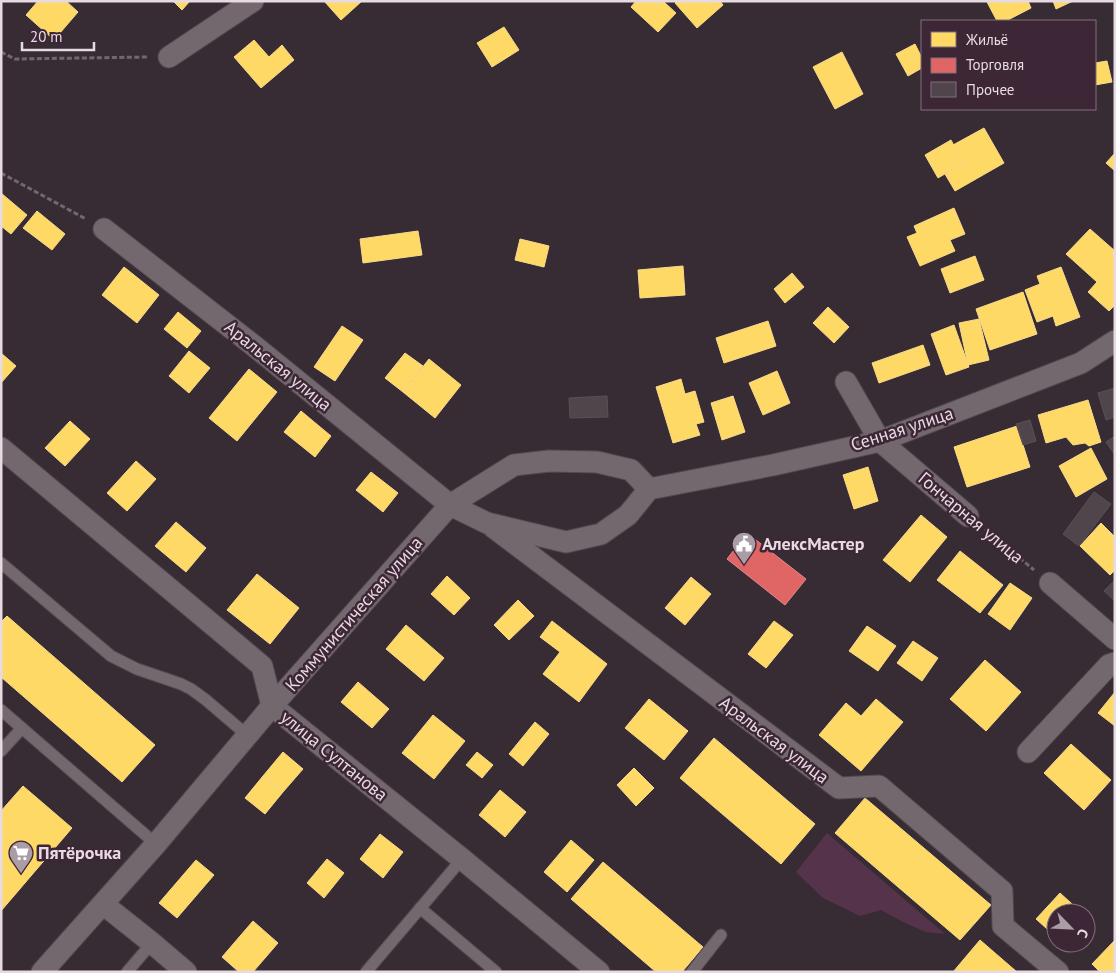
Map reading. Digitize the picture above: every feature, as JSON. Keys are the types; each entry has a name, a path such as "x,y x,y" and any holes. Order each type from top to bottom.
{"street":[{"path":"169,57 253,1"},
{"name":"Аральская улица","path":"104,229 252,345 450,505"},
{"name":"Сенная улица","path":"649,489 773,465 880,440 1082,364 1115,341"},
{"name":"Гончарная улица","path":"846,382 880,440 968,516"},
{"name":"улица Султанова","path":"1,448 262,666 272,706 599,972"},
{"path":"549,461 596,462 631,470 649,489 628,515 601,534 566,542 487,522 450,505 514,464 549,461"},
{"name":"Коммунистическая улица","path":"42,972 156,844 272,706 450,505"},
{"name":"Аральская улица","path":"487,522 838,788 879,786 1002,891 1002,926 1058,972"},
{"path":"1050,583 1115,639"},
{"path":"1028,752 1109,665 1115,663"},
{"path":"103,904 186,972"}],"lane":[{"path":"1,563 111,656 136,669 191,689 247,735"},
{"path":"1,710 156,844"},
{"path":"1,751 22,728"},
{"path":"366,972 462,859"},
{"path":"420,908 496,972"},
{"path":"692,972 721,935"},
{"path":"127,972 152,943"}],"path":[{"path":"1,52 15,59 169,57"},
{"path":"1,172 104,229"},
{"name":"Гончарная улица","path":"968,516 1050,583"}],"shaded area":[{"path":"827,833 945,934 926,932 881,910 860,916 823,898 796,872"}],"building: Жильё":[{"path":"38,1 66,1 78,12 54,40 26,15"},
{"path":"173,1 190,1 182,10"},
{"path":"324,1 362,1 341,20"},
{"path":"636,1 663,1 676,13 658,32 631,7"},
{"path":"677,1 720,1 723,5 697,28 675,3"},
{"path":"1028,1 1031,8 1008,20 996,20 987,2"},
{"path":"1053,1 1073,1 1056,9"},
{"path":"504,27 519,50 492,67 477,43"},
{"path":"254,40 269,57 282,45 294,60 261,88 234,57"},
{"path":"915,44 921,56 921,69 908,76 896,54"},
{"path":"842,52 863,94 835,109 813,67"},
{"path":"1107,61 1112,82 1096,85 1096,63"},
{"path":"984,128 1004,163 955,191 945,174 963,163 953,145"},
{"path":"951,140 963,163 938,178 925,155"},
{"path":"1115,153 1115,171 1106,163"},
{"path":"1,193 27,215 11,234 1,226"},
{"path":"954,208 965,234 950,240 955,251 920,266 907,237 917,233 914,226"},
{"path":"37,211 65,234 52,250 23,228"},
{"path":"1090,229 1115,251 1115,305 1109,311 1088,292 1097,282 1066,254"},
{"path":"418,231 422,255 363,263 360,239"},
{"path":"520,239 549,246 544,267 515,260"},
{"path":"975,256 984,280 950,293 941,269"},
{"path":"683,266 685,295 640,298 638,270"},
{"path":"124,267 159,295 137,323 102,295"},
{"path":"1061,267 1080,317 1056,326 1053,316 1037,322 1025,290 1040,284 1037,276"},
{"path":"792,273 804,287 785,303 774,289"},
{"path":"1023,292 1037,334 990,350 976,309"},
{"path":"828,307 849,327 834,343 813,323"},
{"path":"178,312 201,331 187,348 164,329"},
{"path":"979,319 989,360 968,365 959,323"},
{"path":"768,321 776,346 724,363 716,338"},
{"path":"954,325 969,367 946,375 931,334"},
{"path":"342,326 363,340 335,381 314,367"},
{"path":"923,345 930,365 879,383 872,363"},
{"path":"189,351 210,368 189,393 169,376"},
{"path":"1,353 16,366 1,383"},
{"path":"405,353 423,366 403,392 385,378"},
{"path":"429,359 461,385 435,418 403,392"},
{"path":"249,369 277,392 237,441 209,418"},
{"path":"777,371 790,403 763,415 749,383"},
{"path":"681,379 685,394 695,391 704,422 696,424 700,435 673,443 656,387"},
{"path":"733,396 745,432 722,440 711,403"},
{"path":"1088,400 1101,442 1089,446 1085,443 1073,445 1066,437 1046,443 1038,415"},
{"path":"301,411 331,436 315,457 284,432"},
{"path":"70,421 90,439 65,466 45,448"},
{"path":"1017,426 1030,467 967,487 954,447"},
{"path":"1091,448 1107,479 1076,497 1059,466"},
{"path":"136,461 156,479 127,511 107,493"},
{"path":"868,467 878,501 854,509 843,475"},
{"path":"371,472 398,493 383,512 356,490"},
{"path":"921,515 947,537 910,582 883,560"},
{"path":"176,522 206,548 186,572 155,546"},
{"path":"1101,523 1115,537 1115,570 1110,575 1080,546"},
{"path":"960,551 1003,585 980,613 937,580"},
{"path":"257,574 299,608 270,644 227,610"},
{"path":"447,576 470,598 454,615 431,594"},
{"path":"691,577 711,594 685,625 665,608"},
{"path":"1010,583 1032,598 1010,630 988,614"},
{"path":"518,600 534,616 509,640 494,625"},
{"path":"7,616 155,745 122,782 1,677 1,622"},
{"path":"552,621 607,664 579,702 543,674 560,652 540,637"},
{"path":"774,621 793,635 766,668 748,654"},
{"path":"406,625 444,658 424,681 386,649"},
{"path":"867,626 896,646 878,671 849,651"},
{"path":"913,641 938,658 922,681 897,663"},
{"path":"985,660 1021,692 986,731 950,699"},
{"path":"358,682 389,709 372,728 341,702"},
{"path":"1115,692 1115,726 1098,713"},
{"path":"649,699 688,731 664,760 625,728"},
{"path":"876,699 903,722 861,771 819,735 846,703 861,716"},
{"path":"433,715 465,741 434,779 402,753"},
{"path":"535,722 549,734 523,766 509,754"},
{"path":"714,738 815,824 781,864 680,778"},
{"path":"1071,744 1111,780 1084,810 1044,773"},
{"path":"283,752 303,769 283,792 263,776"},
{"path":"477,752 493,765 482,778 466,765"},
{"path":"634,768 654,788 636,806 617,785"},
{"path":"263,776 283,792 265,814 245,798"},
{"path":"23,786 72,828 1,911 1,811"},
{"path":"500,790 526,812 505,837 479,815"},
{"path":"865,798 991,905 960,940 835,833"},
{"path":"380,834 403,852 383,878 360,859"},
{"path":"571,840 594,860 567,892 544,872"},
{"path":"327,859 344,873 324,898 307,883"},
{"path":"196,860 214,875 177,918 159,903"},
{"path":"603,862 703,947 682,972 656,972 571,899"},
{"path":"1060,893 1071,903 1051,903"},
{"path":"1046,908 1046,928 1036,919"},
{"path":"253,921 278,943 253,972 239,972 222,957"},
{"path":"980,940 1017,972 953,972"},
{"path":"1115,940 1115,972 1100,972 1092,964"}],"building: Торговля":[{"path":"747,533 806,579 785,605 727,559"}],"building: Прочее":[{"path":"1115,388 1115,417 1106,420 1098,393"},
{"path":"607,396 608,417 570,418 569,398"},
{"path":"1030,420 1036,441 1023,445 1016,424"},
{"path":"1115,436 1115,455 1106,442"},
{"path":"1094,492 1111,504 1079,546 1063,534"},
{"path":"1115,580 1115,601 1104,591"}],"place":[{"name":"АлексМастер","path":"744,565"},
{"name":"Пятёрочка","path":"21,874"}]}
